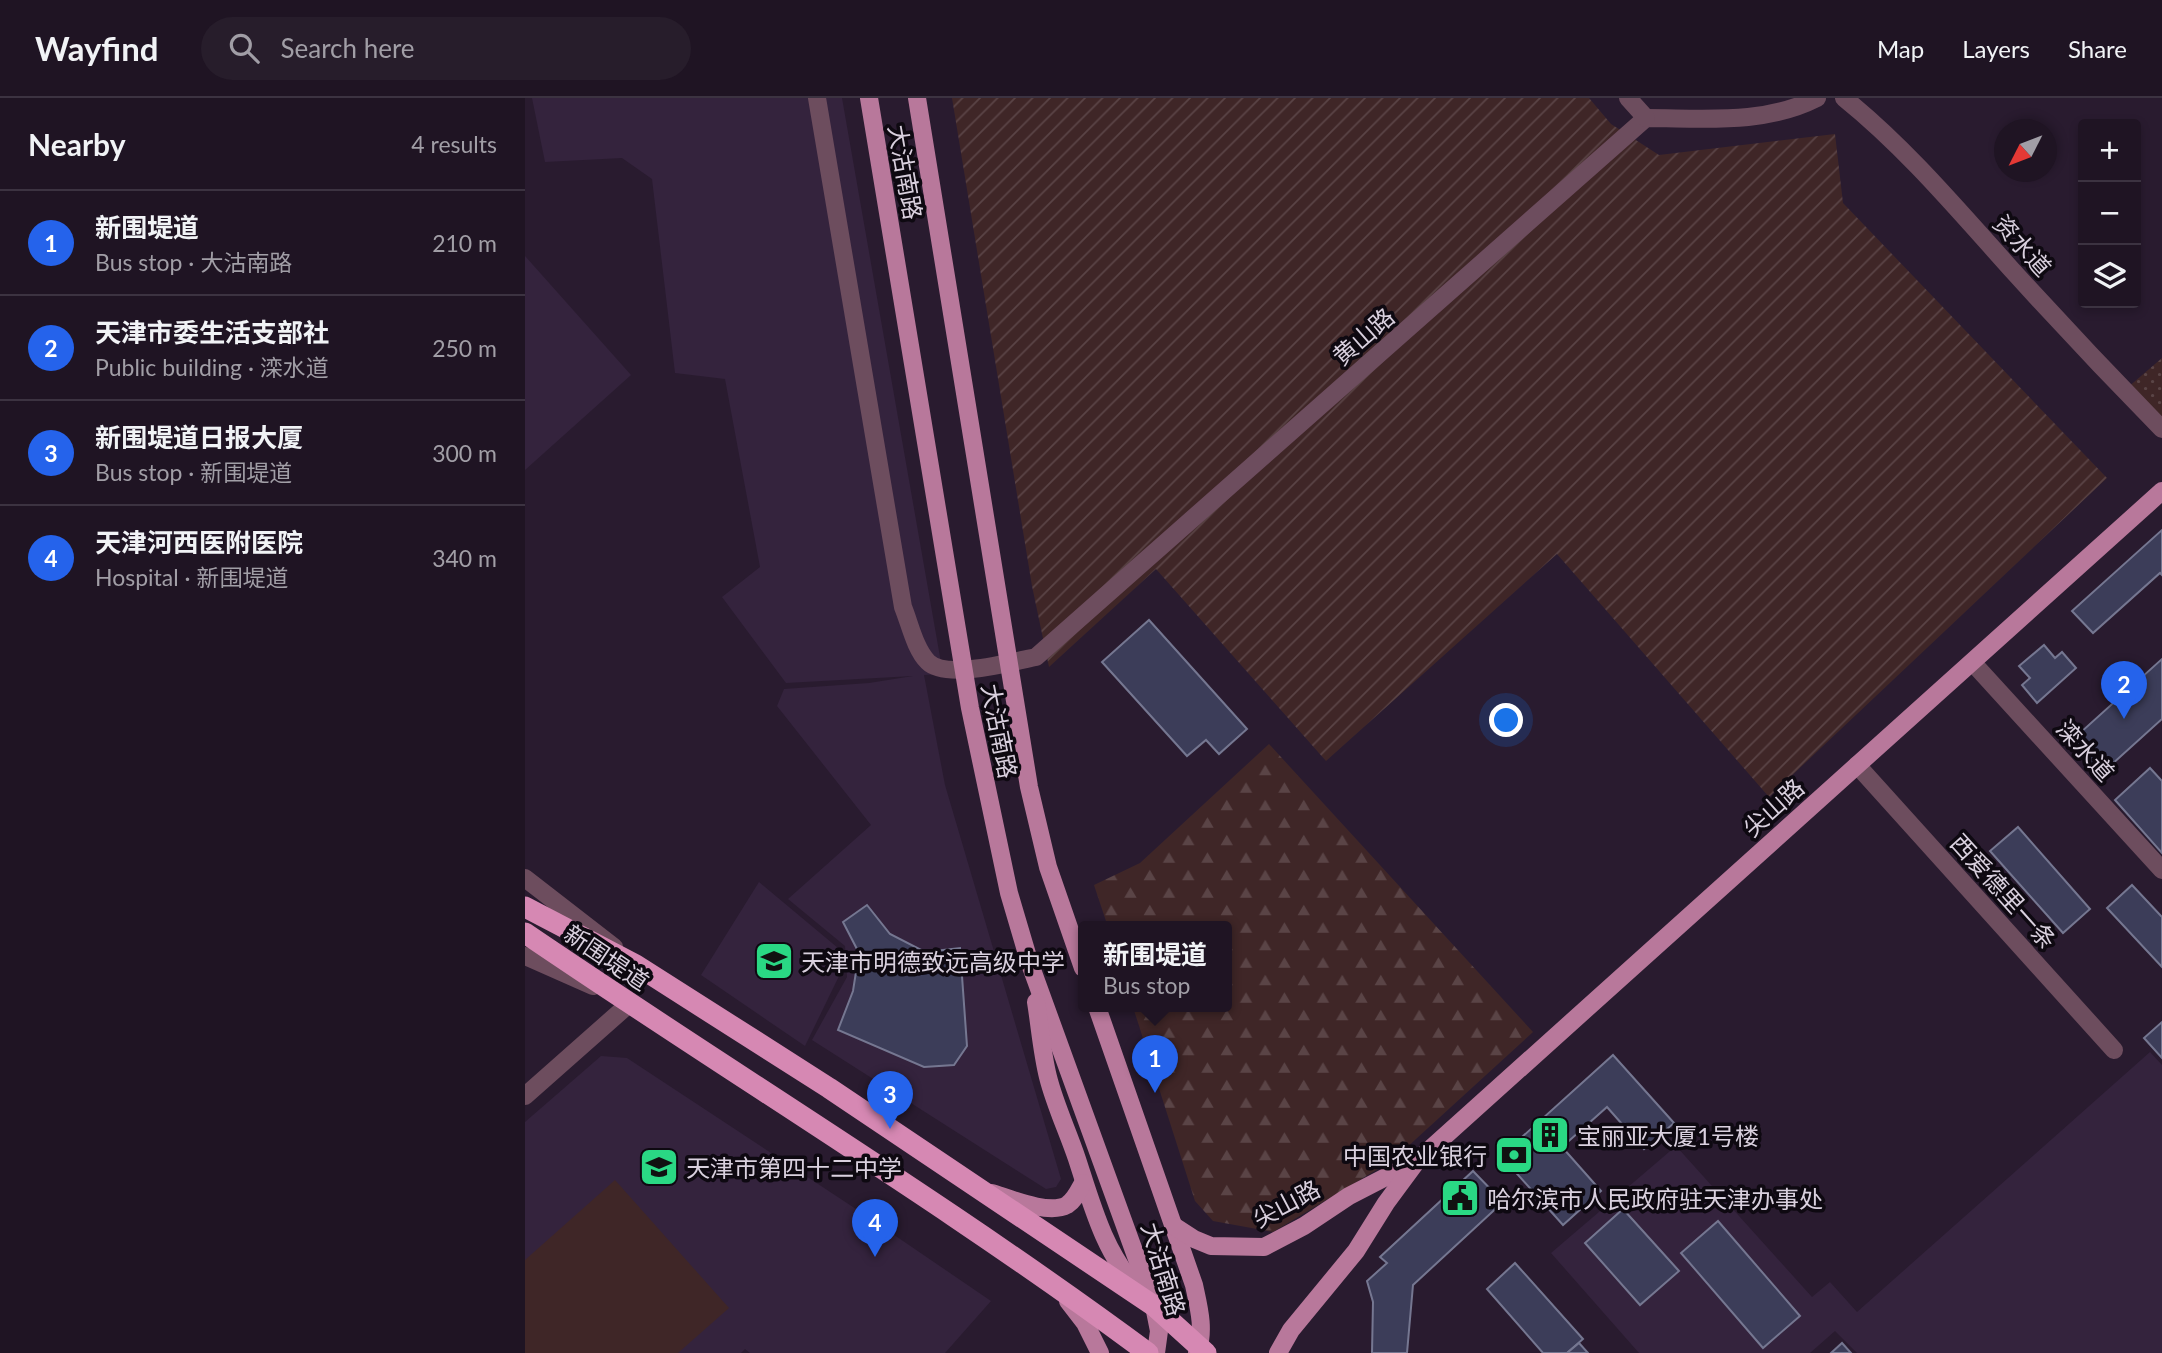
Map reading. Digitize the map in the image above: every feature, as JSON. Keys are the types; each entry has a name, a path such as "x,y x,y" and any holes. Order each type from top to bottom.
{"highway":[{"name":"新围堤道","path":"525,907 636,965 829,1088 1154,1306 1201,1350"},
{"name":"新围堤道","path":"525,933 859,1153 1148,1353"}],"main road":[{"name":"大沽南路","path":"869,98 964,669 1009,893 1030,964 1154,1306 1159,1332 1156,1353"},
{"name":"大沽南路","path":"917,98 1037,825 1048,867 1078,954"},
{"name":"尖山路","path":"1278,1353 1291,1330 1356,1251 1385,1203 1417,1161 2161,493"},
{"path":"1030,964 1048,1078 1073,1146 1083,1183 1108,1248 1123,1272 1154,1306"},
{"name":"大沽南路","path":"1099,1012 1194,1285 1199,1311 1201,1350"},
{"name":"尖山路","path":"1174,1226 1211,1246 1264,1247 1304,1226 1349,1196 1417,1161"},
{"path":"980,1189 1052,1208 1067,1205 1077,1195 1083,1183"},
{"path":"1059,1290 1085,1322 1100,1353"}],"street":[{"name":"黄山路","path":"817,98 903,607 925,660 935,668 964,669 1036,657 1646,118"},
{"path":"1628,98 1646,118 1756,118 1798,108 1817,98"},
{"name":"资水道","path":"1844,98 1878,125 2074,339 2162,429"},
{"name":"滦水道","path":"1973,663 2162,870"},
{"name":"西爱德里一条","path":"1857,765 2114,1050"},
{"path":"525,878 576,915 636,965"},
{"path":"525,957 623,1000 525,1096"}],"shaded area":[{"path":"532,98 842,98 943,674 924,675 945,785 1061,1179 1056,1187 1046,1189 812,1040 847,977 845,946 788,899 871,825 777,706 784,689 869,683 913,676 786,683 722,597 760,567 725,379 675,373 652,179 622,158 545,162"},
{"path":"525,256 631,375 525,470"},
{"name":"天津市明德致远高级中学","path":"759,882 838,948 840,974 805,1046 701,975"},
{"path":"2150,1052 2162,1065 2162,1353 1857,1353 1835,1331 1810,1353 1639,1353 1551,1253 1676,1146 1812,1297 1830,1282 1857,1312"},
{"name":"天津市第四十二中学","path":"601,1056 627,1058 991,1301 945,1353 750,1353 745,1349 741,1353 525,1353 525,1122"}],"green space":[{"path":"952,98 1589,98 1611,124 1659,155 1835,134 1843,203 2107,478 1769,797 1557,554 1326,761 1156,569 1049,667 1032,586"},
{"path":"2162,358 2162,422 2127,388"},
{"path":"1269,744 1533,1032 1393,1160 1273,1232 1213,1221 1195,1201 1135,1012 1232,1012 1232,921 1106,921 1094,885 1140,863"},
{"path":"615,1180 729,1308 678,1353 525,1353 525,1260"}],"building":[{"path":"2162,530 2162,575 2160,573 2093,633 2072,611"},
{"path":"1149,620 1247,729 1219,754 1206,740 1187,756 1102,662"},
{"path":"2044,645 2055,658 2062,652 2076,668 2037,703 2022,685 2030,678 2019,666"},
{"path":"2162,659 2162,719 2100,775 2070,742"},
{"path":"2150,768 2162,781 2162,853 2115,800"},
{"path":"2018,827 2090,909 2063,933 1990,851"},
{"path":"2132,885 2162,917 2162,967 2107,908"},
{"path":"867,905 890,934 925,952 960,948 967,1046 954,1065 924,1067 838,1030 853,991 859,953 843,922"},
{"path":"2162,1022 2162,1058 2144,1038"},
{"name":"宝丽亚大厦1号楼","path":"1613,1055 1674,1123 1644,1149 1607,1107 1562,1147 1601,1191 1563,1225 1501,1156"},
{"path":"1473,1171 1503,1202 1413,1285 1407,1353 1372,1353 1373,1302 1367,1281 1387,1263 1380,1257"},
{"path":"1623,1209 1679,1271 1640,1305 1585,1243"},
{"path":"1718,1221 1800,1316 1763,1348 1681,1253"},
{"path":"1515,1263 1583,1339 1567,1353 1543,1353 1487,1289"},
{"path":"1579,1343 1588,1353 1567,1353"},
{"path":"1842,1343 1851,1353 1831,1353"}],"place":[{"name":"天津市委生活支部社","path":"2124,719"},
{"name":"天津市明德致远高级中学","path":"774,961"},
{"name":"新围堤道","path":"1155,1093"},
{"name":"新围堤道日报大厦","path":"890,1129"},
{"name":"宝丽亚大厦1号楼","path":"1550,1135"},
{"name":"中国农业银行","path":"1514,1155"},
{"name":"天津市第四十二中学","path":"659,1167"},
{"name":"哈尔滨市人民政府驻天津办事处","path":"1460,1198"},
{"name":"天津河西医附医院","path":"875,1257"}]}
